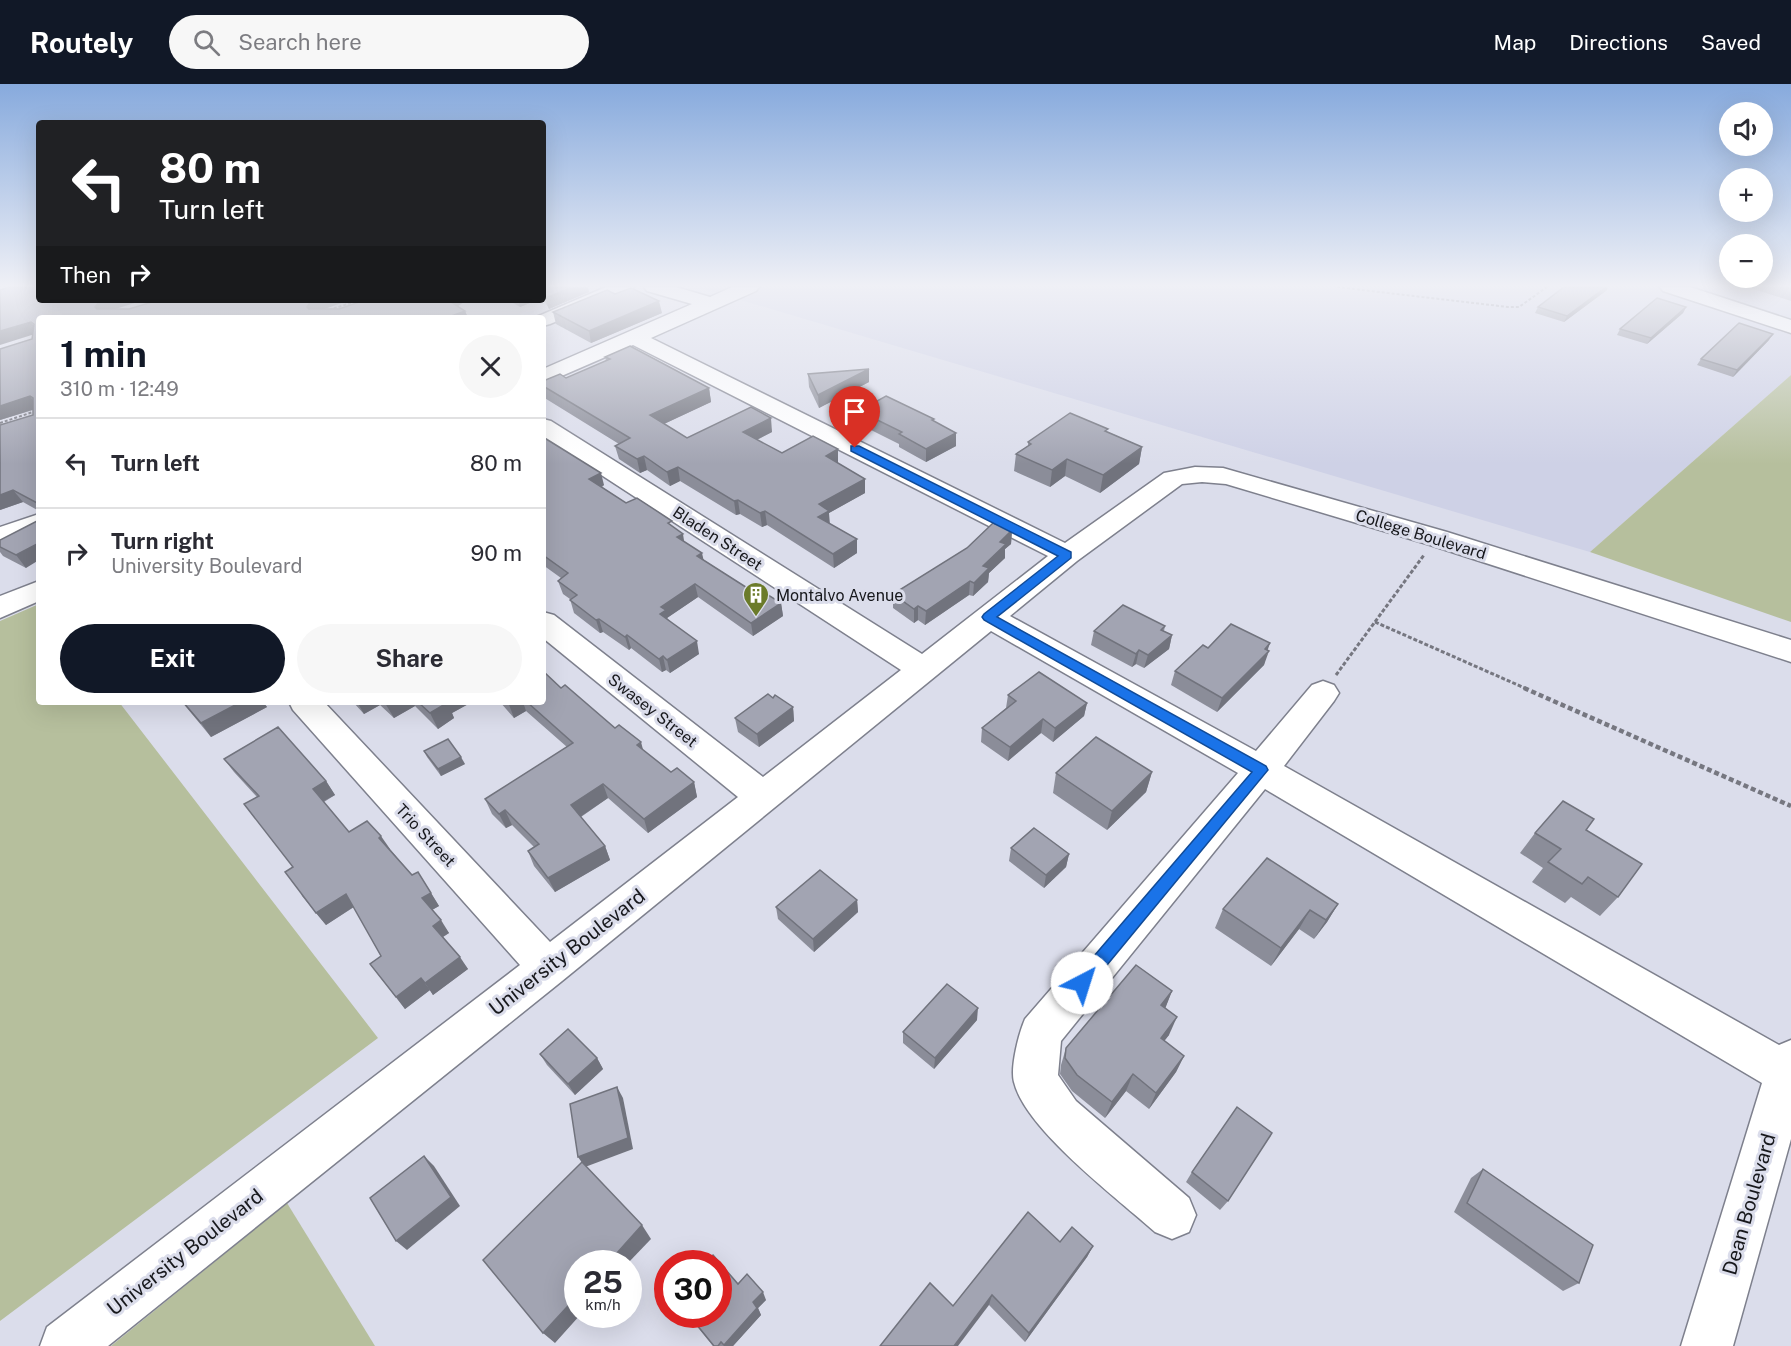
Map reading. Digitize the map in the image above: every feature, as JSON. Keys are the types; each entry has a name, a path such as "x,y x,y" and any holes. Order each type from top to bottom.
{"street":[{"path":"546,376 616,346"},
{"path":"651,346 1066,555"},
{"name":"Bladen Street","path":"546,428 924,670"},
{"name":"College Boulevard","path":"1066,555 1173,478 1190,473 1209,473 1230,477 1437,538 1791,651"},
{"path":"0,537 36,523"},
{"name":"University Boulevard","path":"66,1346 548,968 1066,555"},
{"path":"0,608 36,591"},
{"path":"989,617 1789,1067"},
{"name":"Swasey Street","path":"546,624 763,797"},
{"path":"1172,1215 1060,1117 1035,1080 1040,1033 1323,693"},
{"name":"Trio Street","path":"307,705 548,968"},
{"name":"Dean Boulevard","path":"1707,1346 1789,1067"}],"path":[{"path":"0,423 36,411"},
{"path":"1323,693 1437,538"},
{"path":"1375,622 1791,806"}],"shaded area":[{"path":"895,346 1791,346 1791,375 1590,552"}],"green space":[{"path":"1791,375 1791,622 1590,552"},
{"path":"36,605 36,705 121,705 378,1038 0,1321 0,621"},
{"path":"287,1203 375,1346 111,1346"}],"building":[{"path":"10,346 36,346 36,502 13,490 0,495 0,425 33,415 33,398 30,396 0,406 0,349"},
{"path":"630,346 709,388 650,415 687,438 751,407 771,418 743,432 782,453 813,436 838,449 826,456 865,479 819,504 829,511 818,517 857,539 833,554 765,511 760,513 738,500 734,501 678,467 667,472 644,456 637,459 615,446 630,438 546,388 546,380 560,374 566,378 610,359 605,357"},
{"path":"1715,346 1761,346 1737,370 1701,359"},
{"path":"869,369 818,395 808,374"},
{"path":"886,396 934,419 932,420 956,433 926,449 899,434 902,432 859,411"},
{"path":"1070,413 1142,447 1103,475 1067,459 1052,470 1016,454 1031,444 1028,442"},
{"path":"546,439 601,473 589,479 626,503 637,498 672,521 668,523 683,534 677,537 702,553 697,556 752,591 757,588 781,603 751,623 695,584 661,607 666,610 660,614 697,641 667,660 663,656 659,659 627,635 625,637 599,619 596,620 570,600 577,595 558,581 568,573 546,557"},
{"path":"36,522 36,545 16,555 0,547 0,540"},
{"path":"993,523 1012,530 1000,542 1006,544 983,566 989,568 974,583 970,581 926,611 918,606 914,609 893,594 967,548"},
{"path":"1123,605 1165,626 1161,630 1172,635 1148,655 1139,650 1136,654 1094,631"},
{"path":"1231,624 1270,643 1265,649 1269,651 1222,698 1175,671 1203,645 1208,648"},
{"path":"1039,672 1087,703 1055,728 1043,719 1010,747 982,728 1016,701 1008,695"},
{"path":"546,674 561,688 565,685 615,728 619,725 641,742 637,745 671,772 677,768 694,782 644,819 603,784 571,805 605,846 548,878 528,851 539,844 505,810 499,814 485,799 573,743 530,705 546,705"},
{"path":"768,694 773,698 775,695 793,707 757,734 735,718"},
{"path":"186,705 235,705 201,723"},
{"path":"421,705 444,705 430,713"},
{"path":"278,727 326,781 313,789 349,832 367,821 412,875 418,872 431,893 422,898 441,920 433,926 460,957 425,983 421,978 396,997 370,964 381,956 346,894 316,913 285,872 293,867 244,804 259,796 224,759"},
{"path":"1096,737 1152,772 1112,811 1056,773"},
{"path":"448,739 461,757 438,769 424,751"},
{"path":"1563,801 1594,819 1586,830 1642,864 1618,897 1588,877 1582,884 1548,862 1561,849 1535,833"},
{"path":"1034,828 1069,854 1046,875 1011,848"},
{"path":"1267,858 1338,904 1326,920 1310,910 1281,948 1223,909"},
{"path":"820,870 857,900 813,939 776,907"},
{"path":"1136,965 1172,991 1161,1005 1177,1017 1161,1038 1184,1056 1156,1093 1133,1074 1112,1102 1077,1075 1065,1058 1066,1048"},
{"path":"947,984 978,1008 935,1058 903,1032"},
{"path":"568,1029 597,1058 568,1084 540,1054"},
{"path":"617,1087 628,1138 578,1157 570,1104"},
{"path":"1237,1107 1272,1133 1228,1201 1192,1172"},
{"path":"424,1156 451,1197 396,1241 370,1198"},
{"path":"582,1162 642,1225 620,1250 564,1250 564,1310 543,1333 483,1260"},
{"path":"1483,1169 1593,1245 1579,1283 1467,1203"},
{"path":"1028,1212 1060,1242 1072,1227 1093,1246 1029,1333 992,1295 954,1346 880,1346 930,1283 953,1306"},
{"path":"747,1274 763,1292 753,1302 757,1308 724,1345 721,1342 718,1346 714,1346 699,1328 732,1328 732,1277 738,1284"}],"place":[{"name":"Montalvo Avenue","path":"756,618"}],"route":[{"path":"855,448 1066,555 989,617 1261,770 1082,983"}]}
